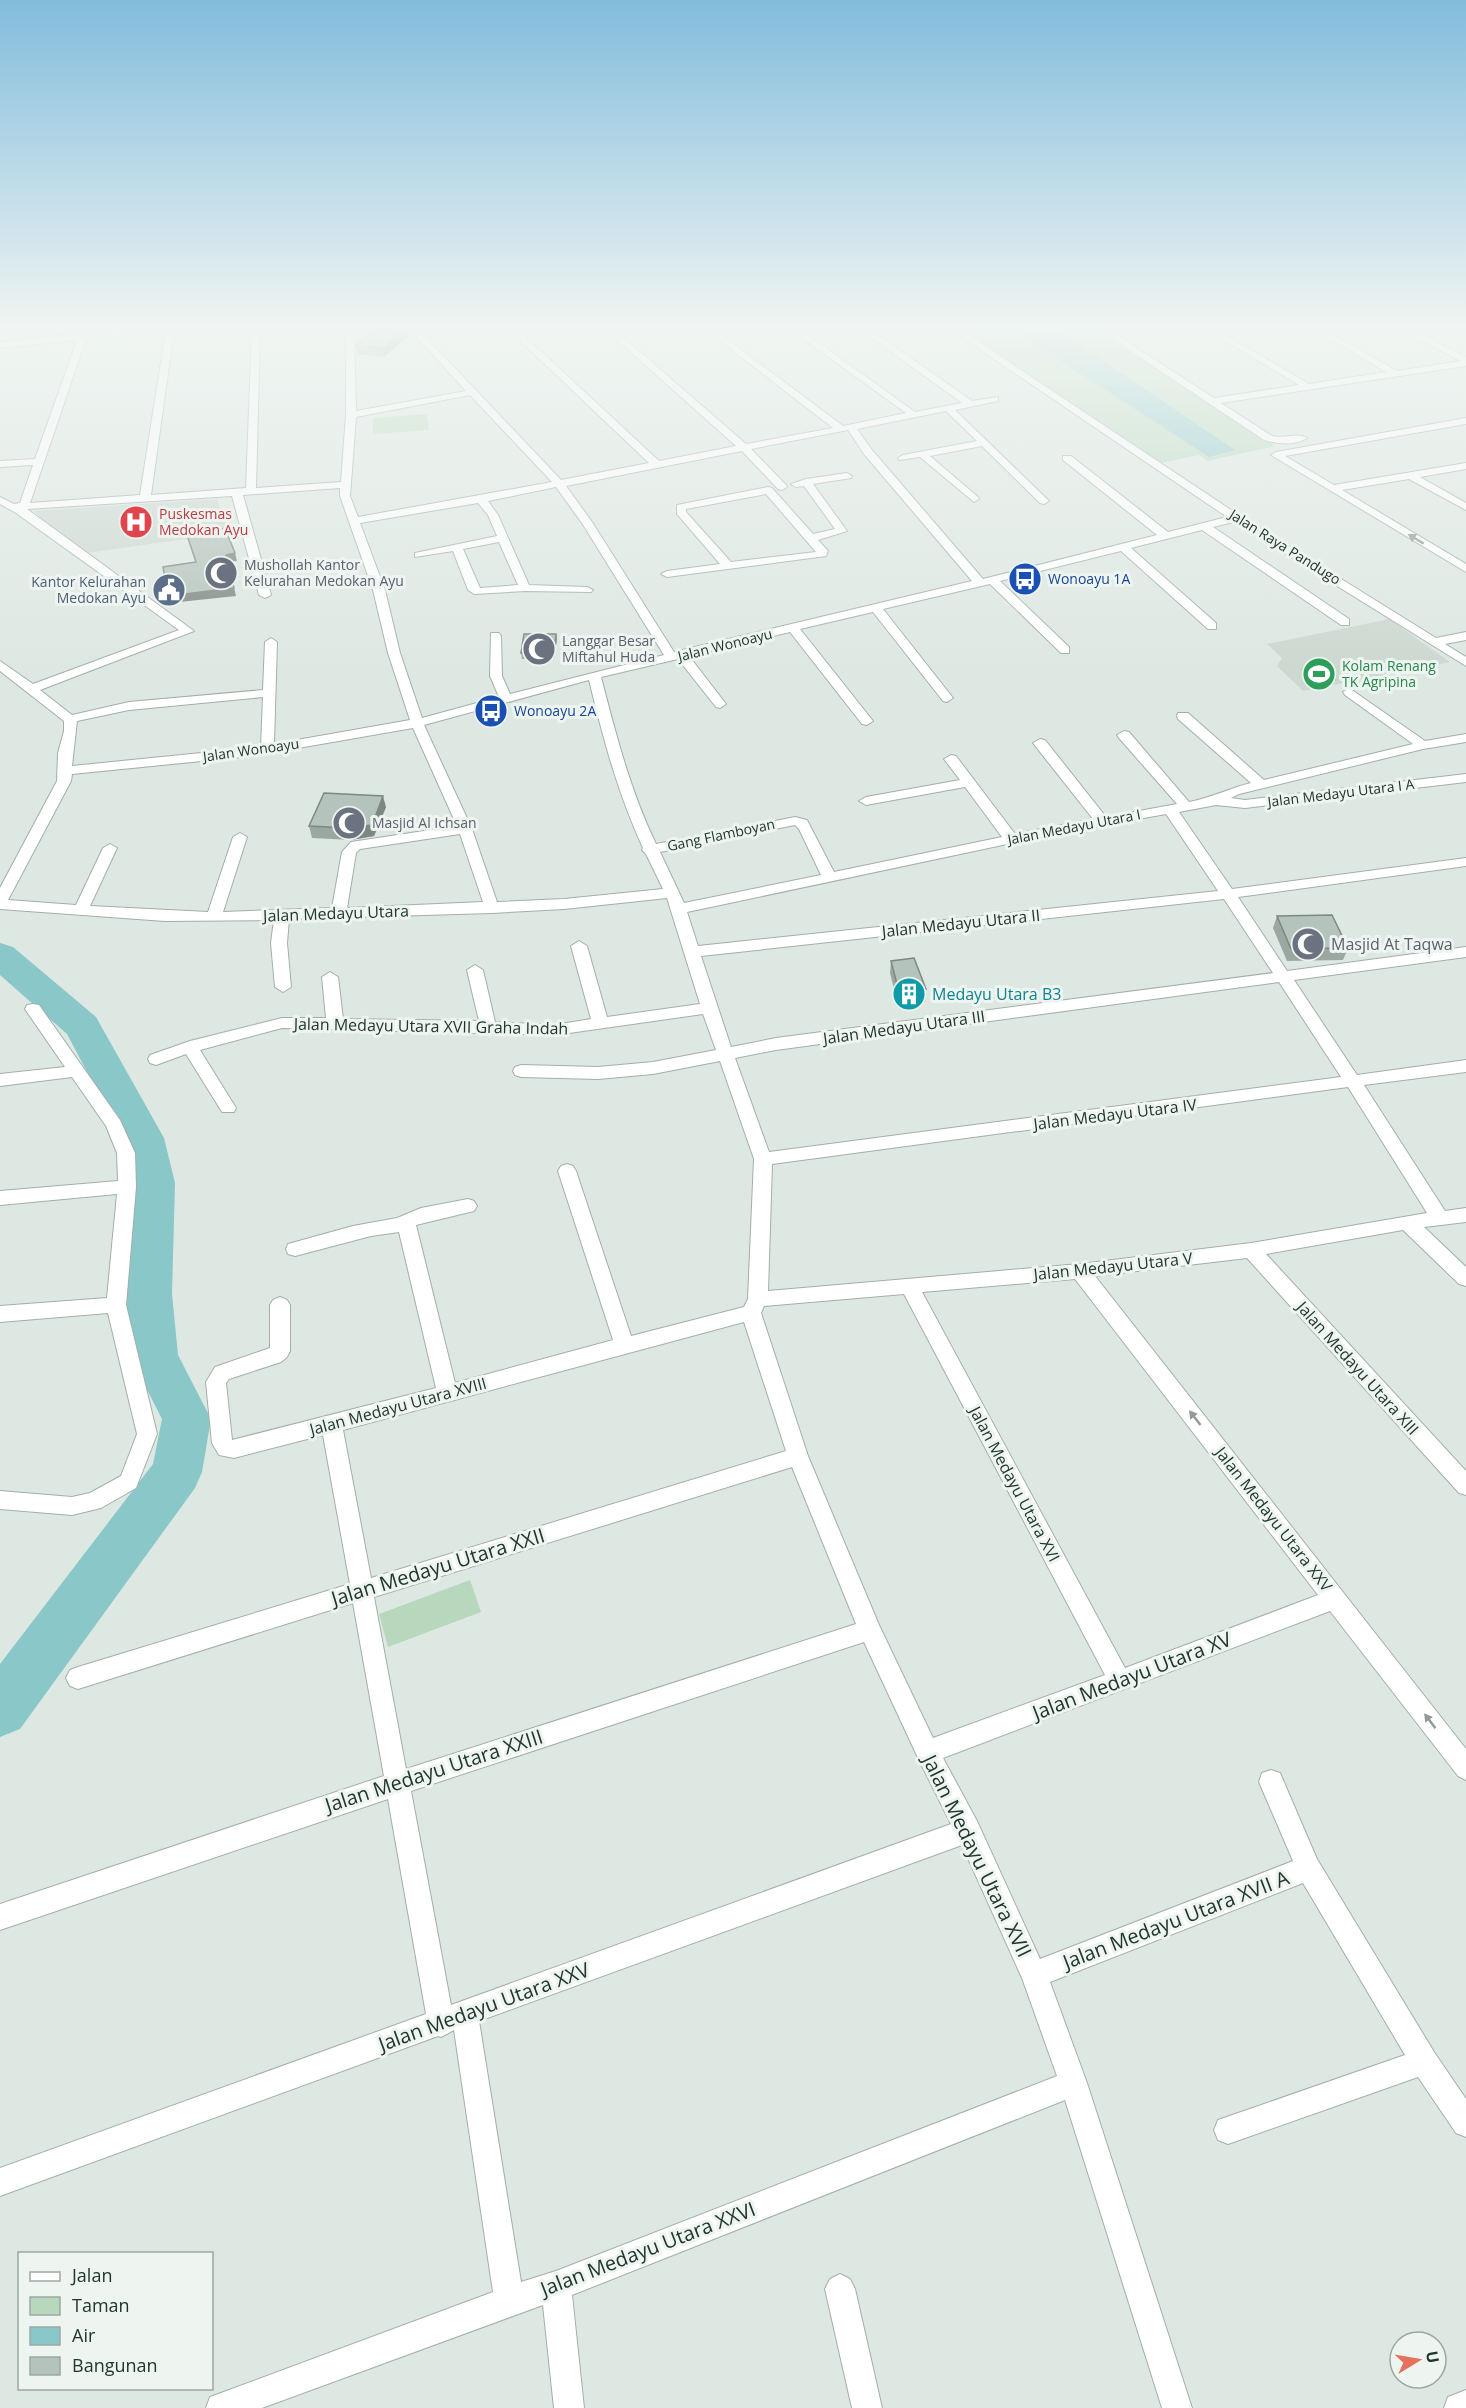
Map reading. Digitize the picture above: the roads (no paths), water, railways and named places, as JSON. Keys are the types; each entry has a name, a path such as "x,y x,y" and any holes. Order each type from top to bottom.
{"street":[{"path":"19,508 45,442"},
{"path":"145,499 153,442"},
{"path":"251,492 253,442"},
{"path":"349,442 345,496 379,590 394,653 417,723 465,830 492,908"},
{"path":"521,442 559,484 587,522 635,602 677,656 720,704"},
{"path":"633,442 656,464"},
{"path":"738,442 782,487"},
{"path":"355,521 481,499 768,442"},
{"path":"859,442 986,581 1065,650"},
{"name":"Jalan Raya Pandugo","path":"1123,442 1236,518 1466,662"},
{"path":"1344,442 1278,454 1278,456 1466,569"},
{"path":"903,458 984,443 1044,501"},
{"path":"924,453 974,498"},
{"path":"1067,458 1166,536"},
{"path":"0,464 38,462"},
{"path":"1332,489 1466,466"},
{"path":"727,565 681,512 681,507 847,476"},
{"path":"1411,476 1466,507"},
{"path":"806,482 842,531 810,538"},
{"path":"19,508 346,485"},
{"path":"667,574 822,554 822,551 768,490"},
{"path":"237,493 265,595"},
{"path":"481,499 493,515 525,588"},
{"path":"0,500 19,508 150,606 188,631 31,689"},
{"name":"Jalan Wonoayu","path":"67,770 267,749 417,723 594,675 876,608 1236,518"},
{"path":"1204,527 1345,622"},
{"path":"419,555 503,538"},
{"path":"1122,546 1212,626"},
{"path":"458,547 474,590 483,593 525,588 588,590"},
{"path":"876,608 947,698"},
{"path":"793,628 867,721"},
{"path":"495,636 496,676 506,699"},
{"path":"1436,642 1466,636"},
{"path":"267,749 271,642"},
{"path":"0,665 70,720 72,728 65,755 67,770 64,781 0,903"},
{"path":"594,675 616,761 630,804 649,849 679,909 724,1053 763,1159 755,1306"},
{"path":"1349,692 1423,745"},
{"path":"70,720 129,706 269,693"},
{"path":"1183,716 1261,784"},
{"path":"1124,735 1177,807 1281,976 1355,1082 1440,1218"},
{"name":"Jalan Medayu Utara I","path":"679,909 1012,840 1216,801 1234,791 1261,784 1423,745 1466,738"},
{"path":"1040,743 1103,822"},
{"path":"951,759 1012,840"},
{"name":"Jalan Medayu Utara I A","path":"1216,801 1245,804 1466,778"},
{"path":"866,801 968,782"},
{"name":"Gang Flamboyan","path":"649,849 795,821 806,829 830,878"},
{"path":"339,912 349,852 356,845 465,830"},
{"path":"214,917 240,837"},
{"path":"82,908 110,848"},
{"name":"Jalan Medayu Utara II","path":"692,952 1229,894 1466,862"},
{"name":"Jalan Medayu Utara","path":"0,903 165,916 214,917 492,908 564,904 672,892"},
{"path":"282,915 279,943 283,987"},
{"path":"579,946 601,1025"},
{"name":"Jalan Medayu Utara III","path":"521,1071 598,1073 653,1068 724,1053 1466,952"},
{"path":"475,970 488,1027"},
{"path":"330,977 335,1023"},
{"name":"Jalan Medayu Utara XVII Graha Indah","path":"156,1059 190,1047 282,1023 555,1030 709,1008"},
{"path":"0,1500 72,1506 94,1501 129,1482 147,1434 116,1305 127,1187 126,1153 114,1124 33,1009"},
{"path":"190,1047 228,1108"},
{"name":"Jalan Medayu Utara IV","path":"763,1159 1466,1066"},
{"path":"0,1080 77,1071"},
{"path":"567,1171 624,1344"},
{"path":"0,1198 127,1187"},
{"path":"295,1249 403,1223 421,1215 468,1206"},
{"name":"Jalan Medayu Utara V","path":"755,1306 1251,1250 1407,1222 1466,1215"},
{"path":"1407,1222 1466,1279"},
{"path":"403,1223 407,1226 447,1393"},
{"name":"Jalan Medayu Utara XIII","path":"1251,1250 1466,1486"},
{"name":"Jalan Medayu Utara XXV","path":"1080,1271 1462,1757"},
{"name":"Jalan Medayu Utara XVI","path":"910,1287 1120,1682"},
{"path":"0,1314 116,1305"},
{"name":"Jalan Medayu Utara XVIII","path":"280,1305 280,1351 274,1356 222,1373 216,1382 222,1443 226,1449 332,1426 755,1306"},
{"name":"Jalan Medayu Utara XVII","path":"755,1306 798,1456 870,1629 927,1752 968,1830 1034,1975 1073,2083 1177,2408"},
{"path":"332,1426 396,1784 453,2019 509,2301"},
{"name":"Jalan Medayu Utara XXII","path":"78,1678 798,1456"},
{"name":"Jalan Medayu Utara XV","path":"927,1752 1120,1682 1336,1598"},
{"name":"Jalan Medayu Utara XXIII","path":"0,1917 396,1784 870,1629"},
{"path":"1271,1782 1308,1868"},
{"name":"Jalan Medayu Utara XXV","path":"0,2182 968,1830"},
{"name":"Jalan Medayu Utara XVII A","path":"1034,1975 1308,1868 1424,2062 1466,2123"},
{"path":"1228,2130 1424,2062"},
{"name":"Jalan Medayu Utara XXVI","path":"221,2408 509,2301 556,2286 1073,2083"},
{"path":"556,2286 569,2408"},
{"path":"840,2289 867,2408"},
{"path":"1459,2408 1466,2405"}],"water":[{"path":"1186,442 1224,442 1235,450 1209,457"},
{"name":"Kolam Renang TK Agripina","path":"1319,665 1337,680 1319,684 1301,669"}],"waterway":[{"path":"0,955 82,1026 143,1138 154,1183 149,1294 154,1356 187,1419 177,1472 0,1709"}],"place":[{"name":"Puskesmas Medokan Ayu","path":"136,522"},
{"name":"Mushollah Kantor Kelurahan Medokan Ayu","path":"221,573"},
{"name":"Wonoayu 1A","path":"1025,579"},
{"name":"Kantor Kelurahan Medokan Ayu","path":"169,590"},
{"name":"Langgar Besar Miftahul Huda","path":"539,649"},
{"name":"Kolam Renang TK Agripina","path":"1319,674"},
{"name":"Wonoayu 2A","path":"491,711"},
{"name":"Masjid Al Ichsan","path":"349,823"},
{"name":"Masjid At Taqwa","path":"1308,944"},
{"name":"Medayu Utara B3","path":"909,994"}]}
